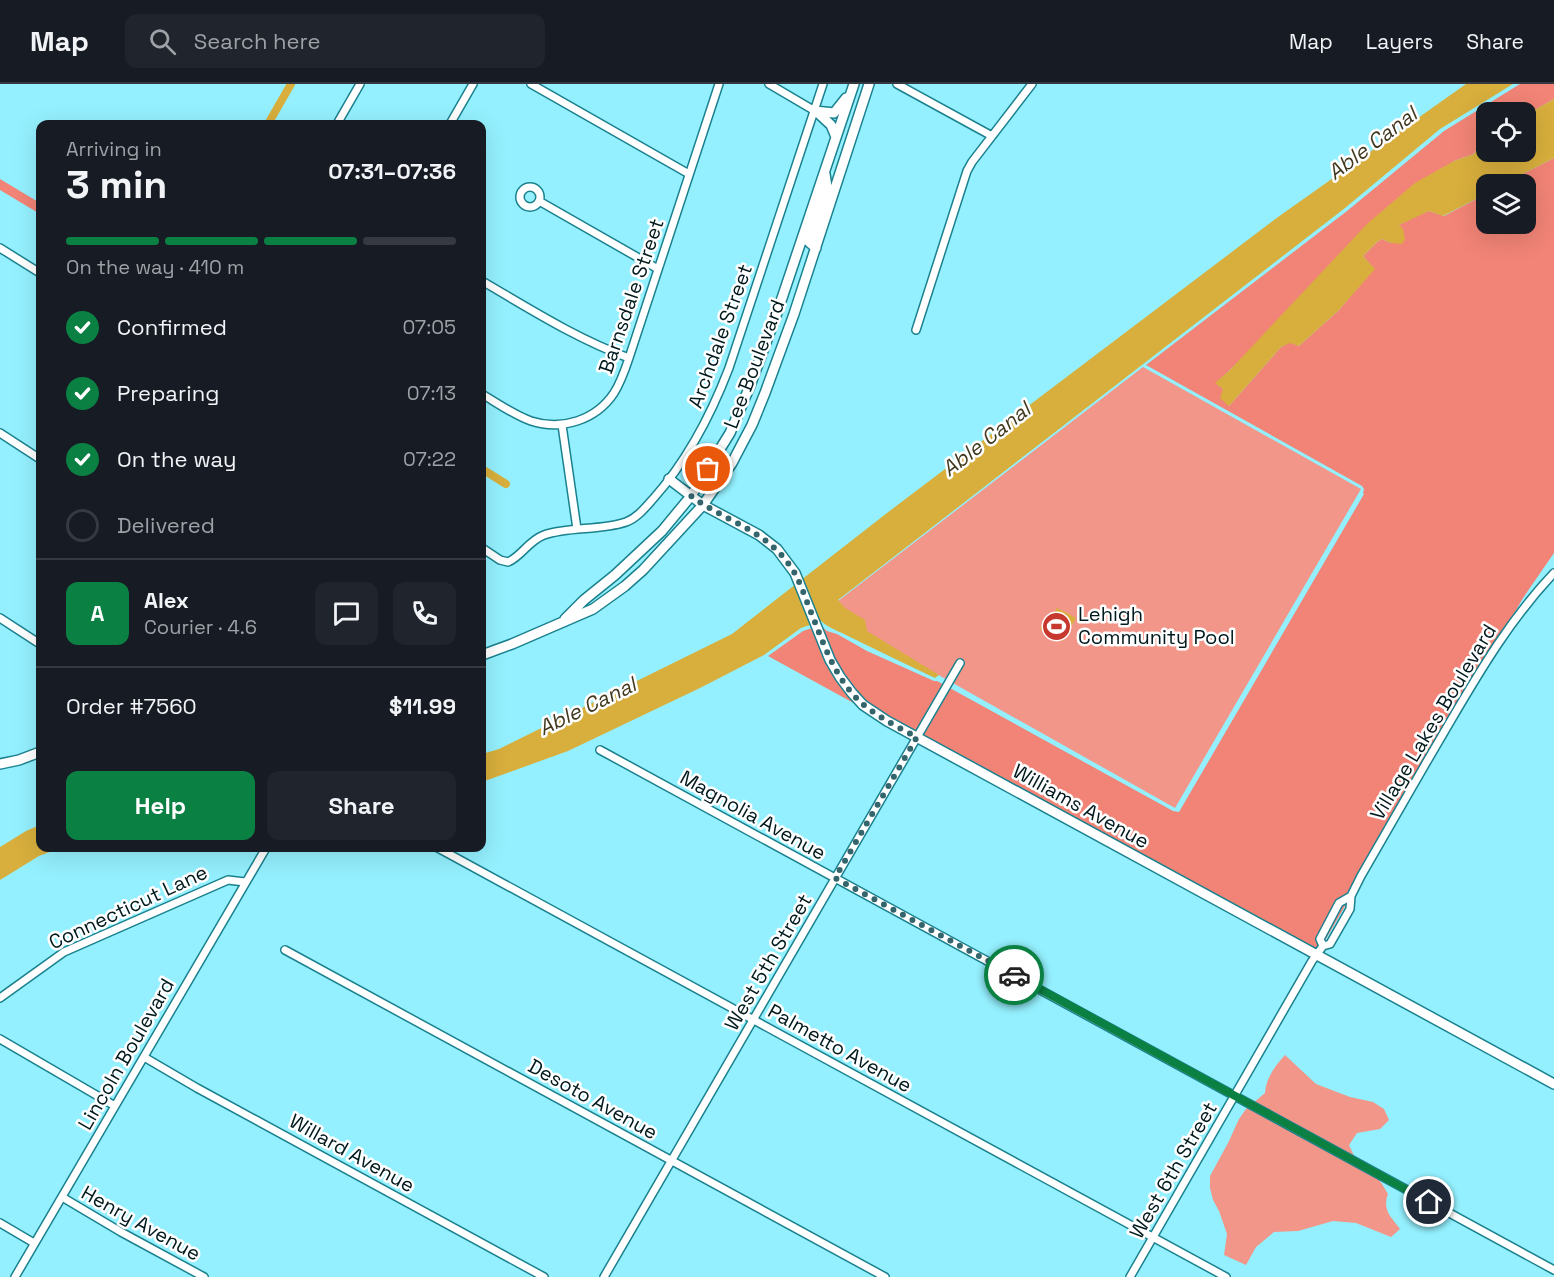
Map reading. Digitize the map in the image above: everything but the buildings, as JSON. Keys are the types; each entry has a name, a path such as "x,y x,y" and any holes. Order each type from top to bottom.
{"main road":[{"name":"Lee Boulevard","path":"486,653 593,609 625,586 643,570 703,505 732,463 752,425 794,314 869,84"},
{"path":"815,111 836,112 853,88"},
{"name":"Lee Boulevard","path":"561,623 662,531 691,496 738,417 778,310 853,88"},
{"path":"815,111 834,128 836,137"},
{"path":"816,248 809,242 827,187 824,171"},
{"name":"Williams Avenue","path":"669,479 703,505 759,535 777,549 795,573 834,667 852,693 870,710 1554,1084"},
{"path":"0,764 36,754"}],"street":[{"path":"339,120 360,84"},
{"path":"452,120 473,84"},
{"path":"531,84 689,174"},
{"name":"Barnsdale Street","path":"562,425 594,412 608,400 621,381 720,84"},
{"path":"769,84 815,111"},
{"name":"Archdale Street","path":"486,551 500,560 508,562 535,539 555,532 610,526 628,521 642,512 669,479 703,426 718,397 823,84"},
{"path":"897,84 992,136"},
{"path":"916,330 967,171 1032,84"},
{"path":"539,201 658,269"},
{"path":"0,248 36,270"},
{"path":"486,283 582,339 629,358"},
{"path":"486,396 532,421 562,425 577,529"},
{"path":"0,433 36,456"},
{"name":"Village Lakes Boulevard","path":"1318,955 1323,946 1330,944 1350,909 1351,896 1361,876 1475,679 1514,619 1554,573"},
{"path":"0,618 36,641"},
{"name":"West 5th Street","path":"604,1277 960,663"},
{"name":"Magnolia Avenue","path":"600,750 1554,1270"},
{"name":"Lincoln Boulevard","path":"15,1277 264,852"},
{"name":"Palmetto Avenue","path":"445,852 1226,1277"},
{"name":"Connecticut Lane","path":"0,998 53,958 73,947 228,880 245,882"},
{"name":"Village Lakes Boulevard","path":"1323,946 1320,939 1339,903 1351,896"},
{"name":"Desoto Avenue","path":"285,950 885,1277"},
{"name":"West 6th Street","path":"1130,1277 1312,961 1318,955"},
{"path":"0,1039 115,1106"},
{"name":"Willard Avenue","path":"144,1057 544,1277"},
{"name":"Henry Avenue","path":"62,1197 204,1277"},
{"path":"0,1223 34,1243"}],"shaded area":[{"path":"1520,84 1554,84 1554,99 1536,109 1536,102 1491,102"},
{"path":"1476,111 1476,151 1474,154 1454,161 1216,383 1223,389 1229,406 1281,347 1290,342 1299,346 1338,311 1374,269 1363,256 1382,239 1391,243 1399,225 1420,214 1429,211 1444,216 1476,199 1476,234 1536,234 1536,174 1523,174 1554,158 1554,553 1523,598 1319,951 889,718 864,699 846,678 820,625 827,631 867,651 937,681 1173,811 1179,812 1364,494 1364,489 1146,365 1347,211 1444,131"},
{"path":"0,179 36,201 36,212 0,190"},
{"path":"1143,367 1361,489 1175,808 825,611"},
{"path":"812,628 838,679 859,706 768,656 803,631"},
{"path":"1285,1055 1316,1084 1350,1097 1373,1102 1384,1109 1389,1120 1380,1129 1357,1133 1349,1145 1355,1158 1382,1184 1388,1194 1386,1205 1388,1213 1400,1229 1391,1237 1356,1223 1333,1221 1298,1231 1274,1232 1256,1247 1246,1265 1224,1255 1227,1234 1213,1200 1210,1176 1239,1119 1246,1109 1265,1093 1272,1072"}],"water":[{"name":"Able Canal","path":"1466,84 1513,84 1484,102 1476,102 1476,107 1440,129 1345,208 838,600 845,608 865,620 867,631 939,675 935,678 821,621 801,628 764,655 700,688 568,751 486,781 486,753 499,749 732,634 887,513 1278,217"},
{"path":"1554,99 1554,158 1523,174 1476,174 1476,199 1443,216 1429,211 1399,225 1403,229 1405,239 1402,244 1382,239 1363,256 1375,269 1338,311 1299,346 1290,343 1281,347 1229,406 1220,398 1223,389 1215,383 1229,371 1368,223 1415,183 1454,161 1474,154 1476,151 1476,162 1536,162 1536,109"},
{"name":"Lehigh Community Pool","path":"1057,608 1076,618 1063,641 1040,629 1045,621 1049,623"},
{"path":"36,827 36,852 50,852 0,880 0,847"}],"waterway":[{"path":"270,120 291,84"},
{"path":"486,472 506,484"}],"way so far":[{"path":"708,469 691,496 703,505 759,535 777,549 795,573 830,660 846,686 863,705 917,737 835,878 1014,975"}],"place":[{"name":"Lehigh Community Pool","path":"1057,626"}],"route":[{"path":"1014,975 1429,1202"}]}
